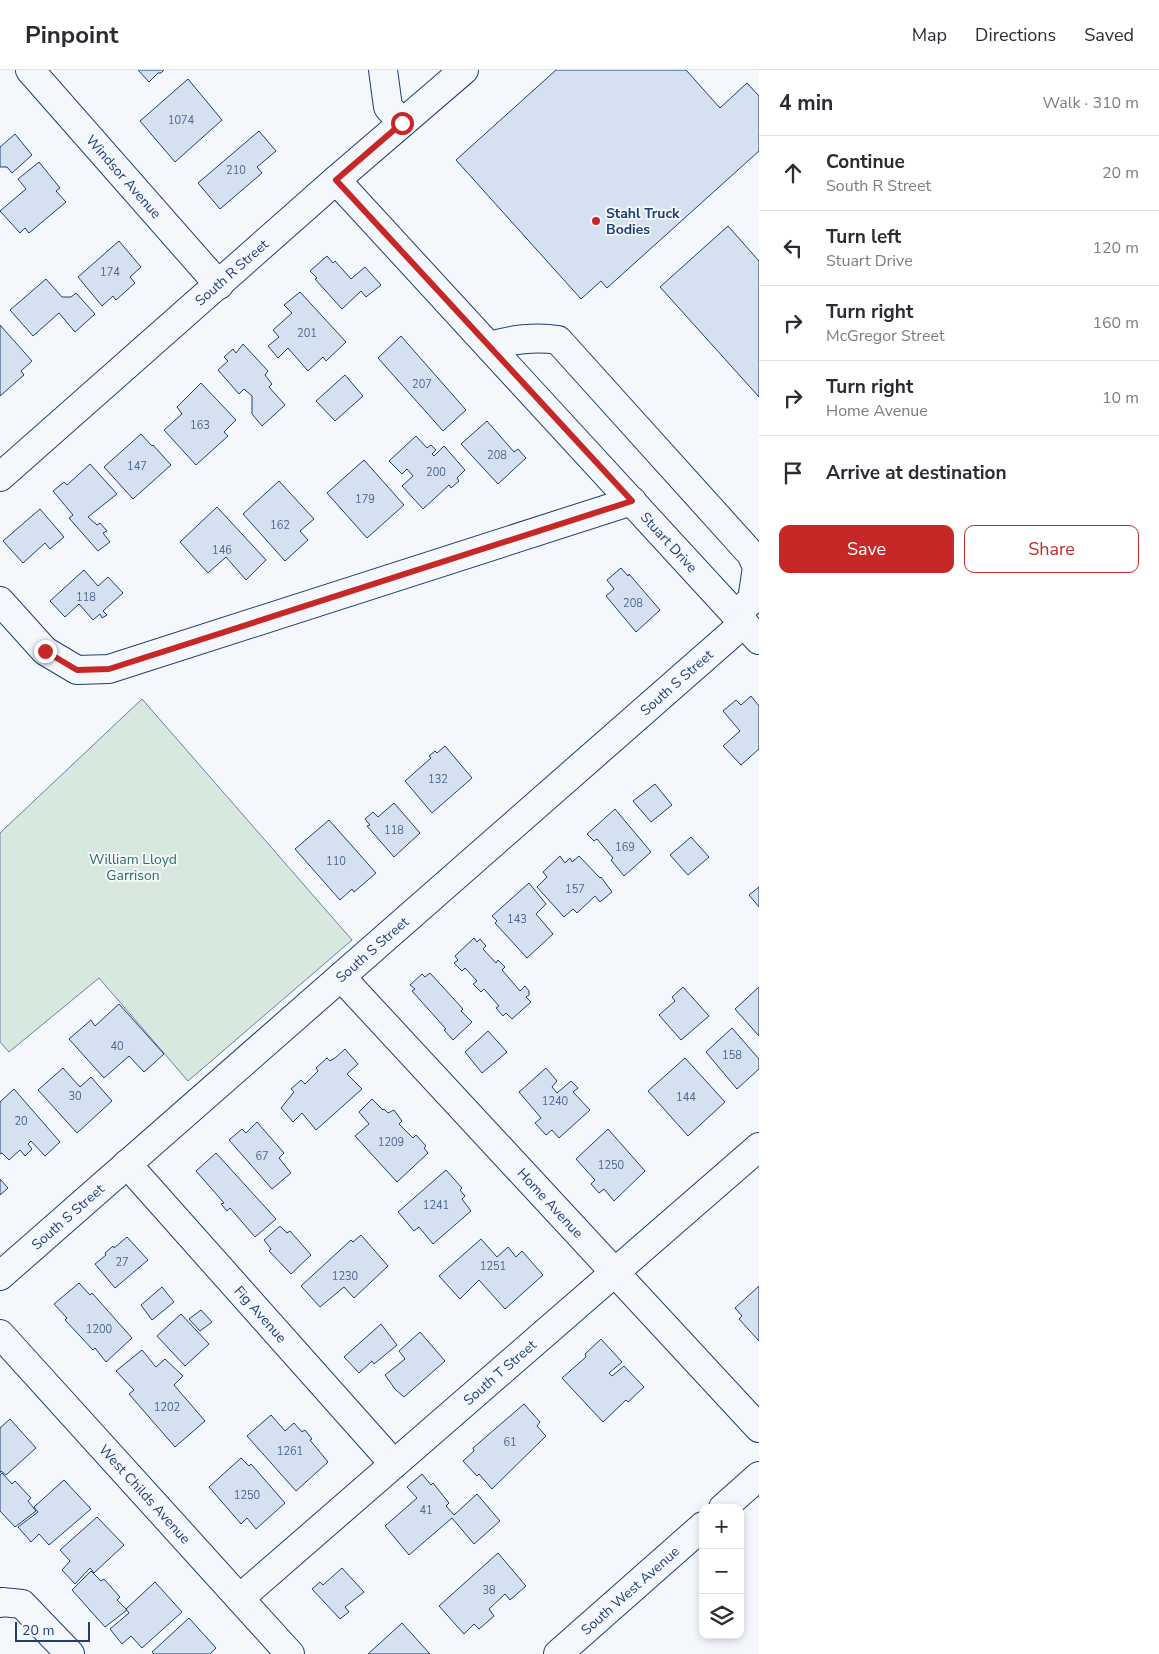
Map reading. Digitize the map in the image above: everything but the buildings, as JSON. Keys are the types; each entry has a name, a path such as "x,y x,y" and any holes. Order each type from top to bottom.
{"street":[{"name":"Windsor Avenue","path":"30,70 219,285"},
{"path":"383,70 388,107 402,123"},
{"name":"South R Street","path":"0,476 336,180 464,70"},
{"name":"Stuart Drive","path":"336,180 746,626"},
{"name":"South S Street","path":"0,1276 746,626 757,567 751,554 558,340 544,338 513,340 489,346"},
{"path":"0,601 45,651 77,670 109,669 632,501"},
{"name":"Home Avenue","path":"341,977 759,1428"},
{"name":"South T Street","path":"240,1598 759,1147"},
{"name":"Fig Avenue","path":"127,1164 394,1464"},
{"name":"West Childs Avenue","path":"0,1334 290,1654"},
{"path":"728,1504 759,1476"},
{"name":"South West Avenue","path":"558,1654 699,1530"},
{"path":"0,1603 22,1604 70,1654"}],"green space":[{"name":"William Lloyd Garrison","path":"142,699 352,940 188,1081 99,978 9,1052 0,1042 0,833"}],"place":[{"name":"Stahl Truck Bodies","path":"596,221"}],"route":[{"path":"45,651 77,670 109,669 632,501 336,180 402,123"}]}
